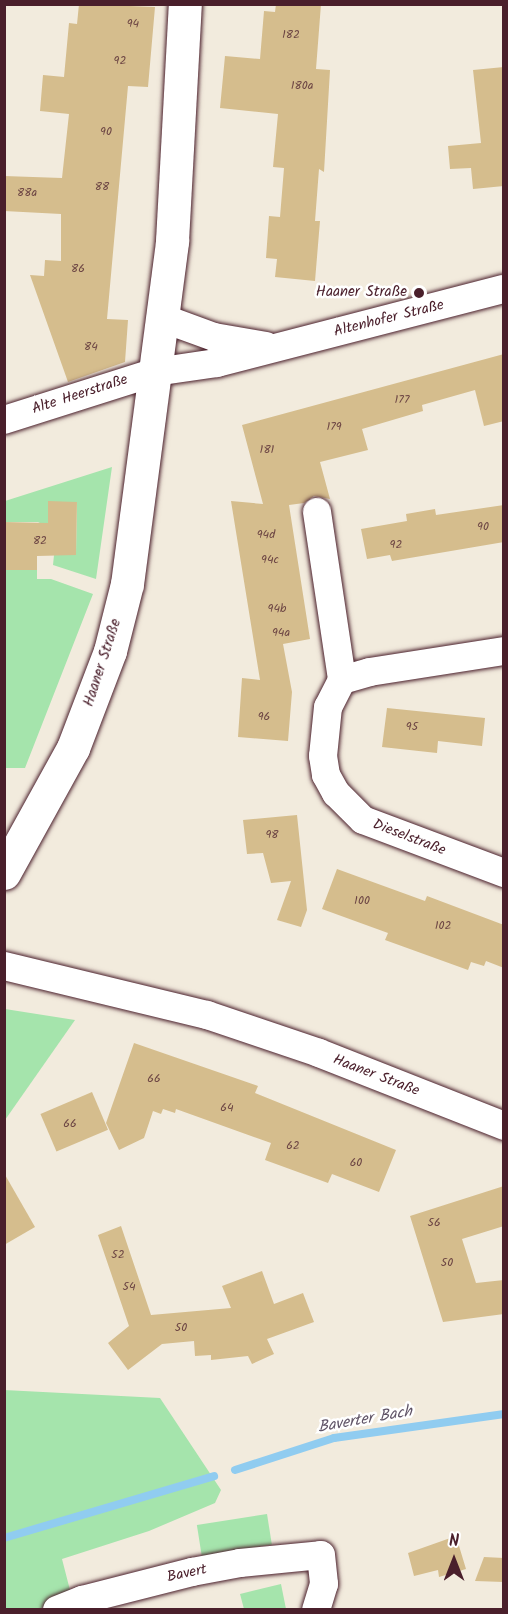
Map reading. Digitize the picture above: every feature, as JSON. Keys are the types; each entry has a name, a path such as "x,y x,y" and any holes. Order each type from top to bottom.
{"main road":[{"name":"Haaner Straße","path":"4,873 73,748 110,651 127,584 172,241 185,4"}],"street":[{"name":"Altenhofer Straße","path":"155,372 217,363 504,289"},
{"name":"Altenhofer Straße","path":"162,318 214,337 274,348"},
{"name":"Alte Heerstraße","path":"4,420 155,372"},
{"path":"317,512 342,680 370,672 504,651"},
{"name":"Dieselstraße","path":"342,680 330,697 323,738 326,775 336,793 363,820 504,873"},
{"name":"Haaner Straße","path":"4,966 207,1015 319,1053 504,1126"},
{"name":"Bavert","path":"57,1610 82,1600 192,1572 240,1563 321,1555 324,1584 316,1610"}],"green space":[{"path":"112,467 96,579 53,565 54,555 76,554 77,502 48,502 48,527 38,522 5,522 5,501"},
{"path":"5,570 37,570 37,579 51,579 93,594 25,768 5,768"},
{"path":"4,1009 75,1020 5,1120"},
{"path":"4,1390 160,1398 221,1490 215,1503 149,1531 62,1559 71,1594 39,1609 5,1609"},
{"path":"267,1514 272,1545 202,1556 197,1525"},
{"path":"281,1584 286,1609 244,1609 240,1594"}],"building":[{"path":"79,4 155,7 148,87 128,86 107,319 128,320 125,362 68,382 30,275 44,276 45,260 61,261 61,214 4,211 4,176 62,178 69,114 40,111 43,75 64,77 69,23 77,24"},
{"path":"276,4 321,4 316,69 330,70 324,172 319,169 315,221 320,221 315,281 275,277 277,259 266,258 269,216 280,217 284,168 273,167 278,114 220,108 225,56 260,59 264,11 275,12"},
{"path":"504,67 504,186 473,189 471,168 450,169 448,146 481,143 473,70"},
{"path":"504,354 504,421 484,426 475,390 422,405 423,411 362,429 368,450 320,462 330,499 314,496 304,503 289,505 310,639 283,644 292,692 288,741 238,737 242,678 260,680 231,501 263,504 242,425"},
{"path":"48,501 77,502 76,555 37,556 37,570 4,570 4,522 48,523"},
{"path":"504,505 504,542 392,561 390,555 367,559 361,529 407,521 406,514 435,509 436,515"},
{"path":"387,708 485,718 482,746 438,741 437,753 382,747"},
{"path":"297,815 307,910 301,927 277,920 291,881 271,883 263,853 247,854 243,820"},
{"path":"337,869 425,901 427,896 504,925 504,968 486,961 484,966 471,962 468,970 385,940 388,933 322,909"},
{"path":"134,1043 258,1086 255,1093 396,1150 379,1192 332,1174 328,1183 265,1160 271,1143 176,1109 175,1113 163,1109 161,1114 153,1111 144,1138 119,1150 106,1123"},
{"path":"92,1092 108,1130 56,1152 40,1114"},
{"path":"4,1173 35,1227 4,1245"},
{"path":"504,1186 504,1226 462,1239 476,1283 504,1280 504,1314 443,1322 410,1216"},
{"path":"121,1226 151,1315 231,1308 222,1286 262,1271 274,1304 303,1293 314,1322 267,1339 274,1354 252,1364 248,1356 211,1360 211,1355 195,1356 194,1341 162,1344 128,1370 108,1343 129,1326 98,1235"},
{"path":"456,1536 466,1569 439,1577 438,1570 414,1576 408,1553"},
{"path":"484,1557 504,1558 504,1582 475,1581"}],"waterway":[{"name":"Baverter Bach","path":"235,1470 334,1438 504,1414"},
{"name":"Baverter Bach","path":"4,1538 214,1476"}],"place":[{"name":"Haaner Straße","path":"419,293"}]}
